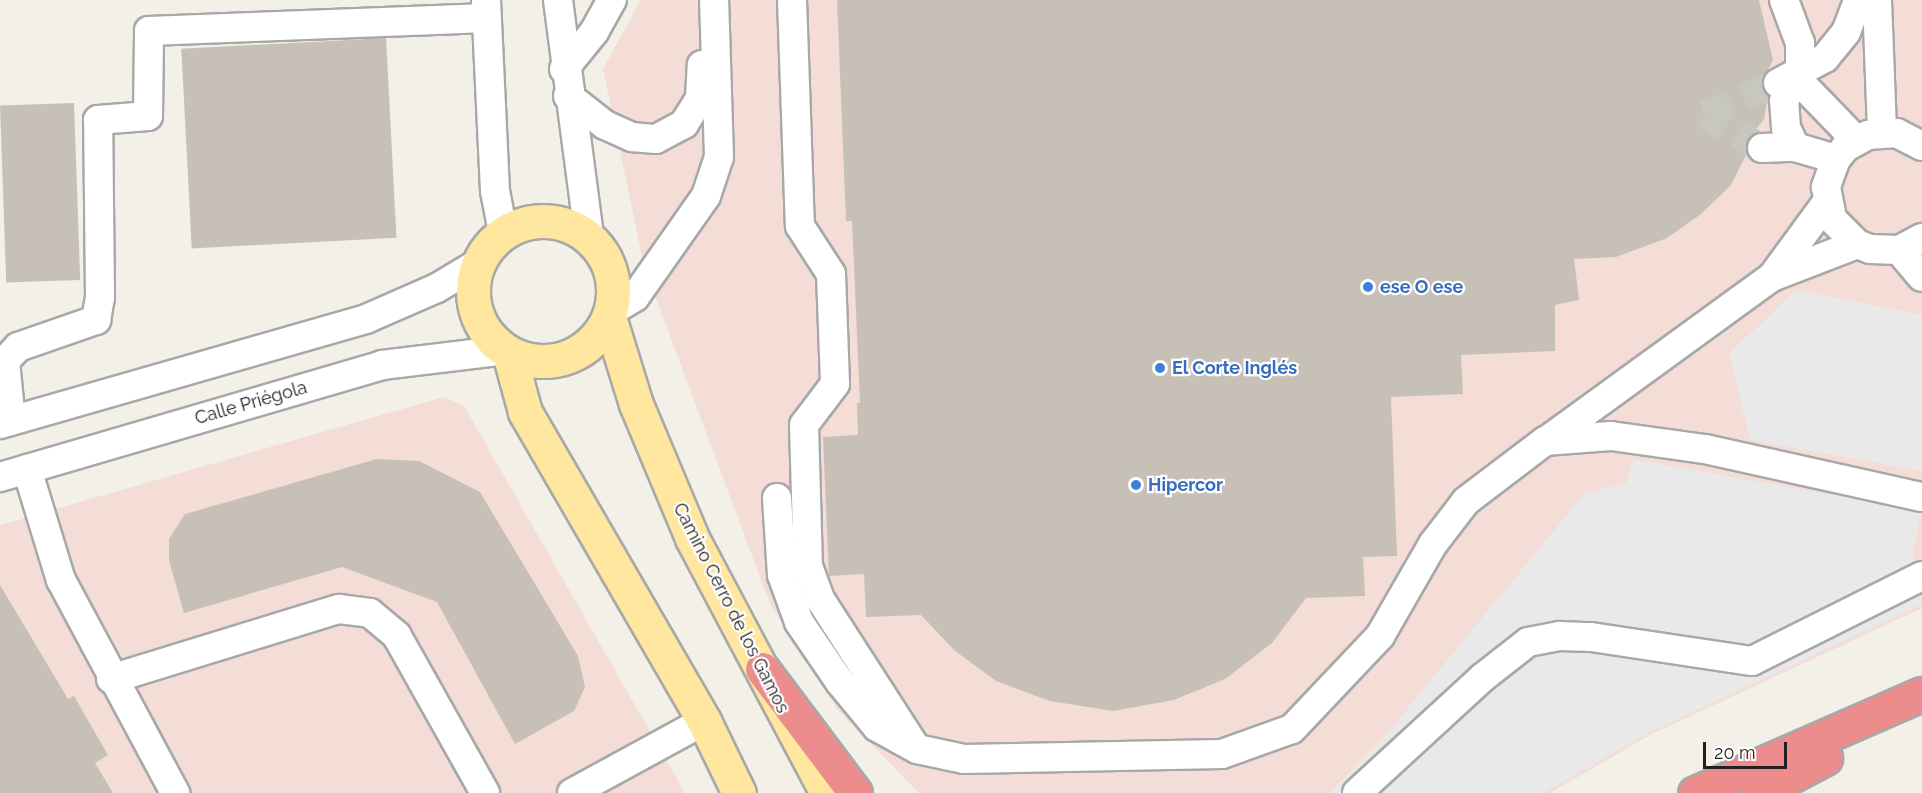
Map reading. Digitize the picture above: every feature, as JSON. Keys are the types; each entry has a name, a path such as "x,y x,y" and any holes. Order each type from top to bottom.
{"highway":[{"path":"762,669 855,793"},
{"path":"1695,793 1922,694"},
{"path":"1759,793 1922,706"}],"main road":[{"path":"547,220 569,225 589,237 611,270 614,291 609,315 596,337 577,352 555,360 531,360 507,351 489,336 478,320 473,302 477,264 503,232 524,223 547,220"},
{"name":"Camino Cerro de los Gamos","path":"609,315 636,404 692,538 827,793"},
{"path":"507,351 525,412 704,721 739,793"}],"street":[{"path":"558,0 566,82 589,237"},
{"path":"566,82 612,0"},
{"path":"566,82 605,125 632,137 656,140 684,124 700,98 699,0"},
{"path":"609,315 635,297 706,196 719,157 714,0"},
{"path":"792,0 800,226 831,274 835,384 804,426 808,566 820,599 917,749"},
{"path":"1784,0 1800,43 1785,101 1786,129 1795,147"},
{"path":"1789,79 1824,57 1846,32 1858,0"},
{"path":"1877,0 1858,144 1826,187 1827,202 1838,226 1857,244 1870,249 1910,244 1922,277"},
{"path":"477,264 437,288 366,319 5,422 5,361 18,347 96,320 100,298 98,120 148,116 149,31 487,9 495,191 503,232"},
{"path":"1789,79 1858,144"},
{"path":"1762,148 1918,140"},
{"path":"1772,277 1827,202"},
{"path":"777,498 782,575 800,622 840,682 877,727 917,749 964,759 1222,754 1293,729 1380,636 1433,544 1466,501 1772,277 1857,244"},
{"name":"Calle Priégola","path":"0,477 382,365 507,351"},
{"path":"1545,441 1611,436 1705,449 1922,497"},
{"path":"27,469 61,580 111,679 175,793"},
{"path":"1357,793 1482,678 1528,642 1559,636 1591,637 1752,661 1915,579"},
{"path":"111,679 339,609 370,613 397,636 485,793"},
{"path":"573,793 704,721"}],"shaded area":[{"path":"641,0 1922,0 1922,608 1652,734 1550,793 919,793 837,709 770,604 644,266 603,69"},
{"path":"1796,290 1922,315 1922,471 1750,440 1729,354"},
{"path":"444,397 464,406 685,793 0,793 0,525"},
{"path":"1633,459 1922,511 1912,554 1922,576 1922,604 1650,732 1543,793 1329,793 1384,737 1584,494 1626,483"}],"building":[{"name":"El Corte Inglés","path":"837,0 1759,0 1773,60 1762,82 1768,95 1764,119 1747,141 1747,153 1731,185 1701,214 1667,238 1616,257 1574,259 1579,300 1555,305 1555,351 1461,355 1463,394 1391,397 1397,556 1363,557 1365,596 1306,598 1272,643 1225,679 1174,700 1113,711 1050,701 996,681 954,650 921,615 866,617 864,574 829,576 823,437 858,435 857,403 860,403 852,221 846,221"},
{"path":"386,38 396,238 192,248 181,49"},
{"path":"74,103 80,280 6,282 0,106"},
{"path":"377,459 419,461 480,492 578,656 585,687 574,711 515,744 437,602 342,567 184,613 169,560 169,539 185,514"},
{"path":"0,585 68,699 74,696 108,755 95,763 113,793 0,793"}],"tunnel":[{"path":"1762,148 1705,115 1771,86"}],"place":[{"name":"ese O ese","path":"1368,287"},
{"name":"El Corte Inglés","path":"1160,368"},
{"name":"Hipercor","path":"1136,485"}]}
